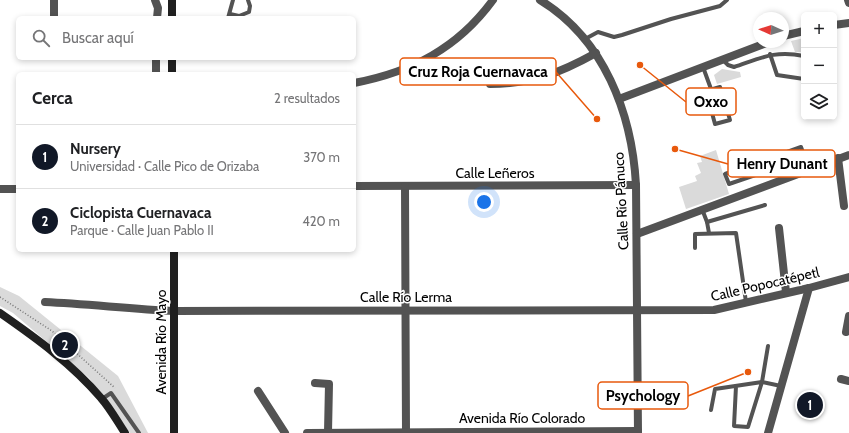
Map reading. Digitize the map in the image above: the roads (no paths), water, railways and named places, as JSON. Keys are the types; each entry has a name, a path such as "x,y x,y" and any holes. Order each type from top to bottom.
{"street":[{"path":"54,0 54,16"},
{"path":"155,0 158,8 157,16"},
{"path":"172,0 172,16"},
{"path":"356,83 390,75 417,65 439,53 482,16 493,0"},
{"name":"Calle Río Pánuco","path":"540,0 565,18 596,53 619,99 628,128 634,160 636,185 638,432"},
{"path":"837,25 849,23"},
{"path":"789,35 801,32"},
{"path":"619,99 753,48"},
{"path":"490,84 530,82 568,68 596,53"},
{"path":"156,60 156,72"},
{"path":"172,60 172,72"},
{"path":"637,234 789,176 849,155"},
{"path":"838,158 844,206"},
{"name":"Calle Leñeros","path":"356,186 636,185"},
{"path":"405,186 406,432"},
{"path":"0,189 16,189"},
{"path":"779,228 786,292"},
{"name":"Avenida Río Mayo","path":"174,252 174,433"},
{"name":"Calle Popocatépetl","path":"638,309 714,310 849,277"},
{"path":"768,433 809,288"},
{"name":"Calle Río Lerma","path":"45,302 175,311 638,309"},
{"path":"0,313 54,353 81,376 102,399 125,433"},
{"path":"846,332 849,316"},
{"path":"315,384 329,384 328,432"},
{"path":"258,391 284,433"},
{"name":"Avenida Río Colorado","path":"306,433 638,432"}],"lane":[{"path":"233,0 229,16 240,16 249,12 250,6 248,0"},
{"path":"585,39 598,32 614,37 622,35 671,19 720,6 727,0"},
{"path":"748,50 754,60"},
{"path":"723,60 728,65 734,67 770,54 784,53 801,56"},
{"path":"770,54 777,75 801,79"},
{"path":"703,67 711,89"},
{"path":"720,87 730,120 715,124 706,91 711,89 720,87"},
{"path":"801,147 805,158 729,184 725,174 780,155 801,147"},
{"path":"780,155 789,176"},
{"path":"772,158 781,180"},
{"path":"707,222 765,204"},
{"path":"702,209 709,233"},
{"path":"695,248 695,234 736,232 746,302"},
{"path":"736,386 734,426 748,427 762,382 768,346"},
{"path":"711,410 715,389 762,382 781,386"},
{"path":"102,399 111,394 139,433"}],"place":[{"name":"Oxxo","path":"640,65"},
{"name":"Cruz Roja Cuernavaca","path":"597,119"},
{"name":"Henry Dunant","path":"675,149"},
{"name":"Ciclopista Cuernavaca","path":"65,345"},
{"name":"Psychology","path":"748,372"},
{"name":"Nursery","path":"810,405"}]}
